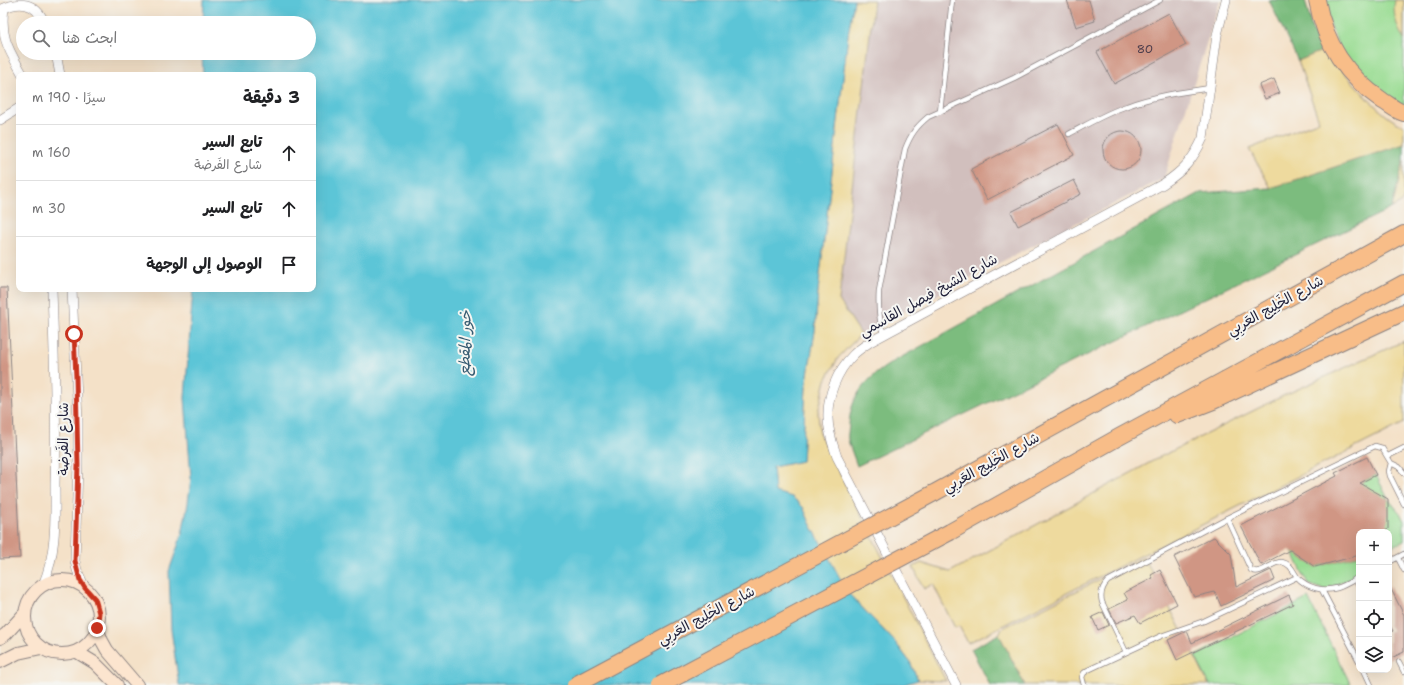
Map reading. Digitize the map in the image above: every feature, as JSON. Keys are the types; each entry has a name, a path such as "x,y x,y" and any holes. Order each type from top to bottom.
{"highway":[{"path":"1317,0 1325,30 1332,47 1342,63 1352,75 1375,95 1400,112 1404,113"},
{"name":"شارع الخَلِيج العَربِي","path":"575,685 934,493 1404,234"},
{"path":"662,685 950,532 1119,437 1404,283"},
{"path":"1119,437 1213,401 1404,312"}],"street":[{"name":"شارع الشيخ فيصل القاسمي","path":"956,685 841,464 831,440 828,418 830,395 839,374 852,356 870,342 1176,176 1188,165 1197,152 1203,138 1217,35 1226,0"},
{"path":"21,72 2,40 2,9 11,4 19,3 35,8 41,16"},
{"path":"57,60 59,72"},
{"path":"0,120 15,114"},
{"name":"شارع الفَرضة","path":"43,584 51,560 54,540 56,439 52,292"},
{"name":"شارع الفَرضة","path":"72,292 78,421 75,561 78,575 85,588"},
{"path":"57,580 72,581 85,588 95,599 99,613 97,628 89,641 77,652 65,654 52,653 41,648 32,638 26,626 25,613 28,602 34,592 43,584 57,580"},
{"path":"0,638 6,634 25,613"},
{"path":"97,628 102,642 107,650 137,685"},
{"path":"0,662 18,653 41,648"},
{"path":"77,652 96,663 117,685"}],"lane":[{"path":"940,112 952,0"},
{"path":"883,334 879,322 879,291 905,149 910,136 918,126 928,118 1014,78 1160,0"},
{"path":"1069,134 1111,112 1127,106 1160,96 1210,88"},
{"path":"1126,652 1102,602 1101,593 1105,584 1112,578 1227,518 1374,446 1382,448 1388,456 1391,463 1389,472 1390,476 1404,504"},
{"path":"1388,456 1404,448"},
{"path":"1391,463 1399,467 1404,473"},
{"path":"1227,518 1251,570 1255,572 1281,562 1288,564 1297,577 1309,586 1322,590 1338,588 1356,579"},
{"path":"1392,561 1404,554"},
{"path":"1398,558 1404,570"},
{"path":"1084,685 1082,677 1086,671 1174,630 1204,621 1297,577"},
{"path":"1322,590 1356,655"},
{"path":"1399,662 1404,672"},
{"path":"1365,673 1371,685"}],"shaded area":[{"path":"874,0 1220,0 1164,178 861,334 839,300"}],"green space":[{"path":"1269,0 1305,0 1312,29 1322,51 1298,61"},
{"path":"1321,0 1404,0 1404,113 1374,91 1340,50"},
{"path":"1404,144 1404,160 1392,208 857,466 848,438 851,412 854,402 864,385 872,377 898,359 1200,193 1271,188"},
{"path":"1376,475 1388,499 1400,513 1404,521 1404,541 1392,547 1392,529 1388,529 1353,487"},
{"path":"1292,551 1315,567 1356,556 1356,576 1324,590 1308,584"},
{"path":"1308,598 1351,685 1210,685 1195,656"},
{"path":"999,634 1025,685 990,685 971,649"}],"sand":[{"path":"854,0 874,0 839,300 861,334 838,358 826,380 818,412 820,435 946,681 918,680 910,662 895,642 848,593 810,523 803,507 792,497 775,493 773,467 802,461 806,387 815,331 818,291 848,35"},
{"path":"1395,0 1404,0 1404,40 1396,20 1394,10"},
{"path":"1322,51 1377,108 1404,126 1404,144 1271,188 1249,149 1319,121 1298,61"},
{"path":"1404,160 1404,201 1392,208"},
{"path":"1404,341 1404,423 968,643 959,626 955,628 933,584 924,589 913,567 921,563 950,572 1160,457 1285,395"},
{"path":"1144,557 1209,685 1025,685 999,634 1003,628"}],"water":[{"name":"خور المقطع","path":"204,0 854,0 848,35 818,291 815,331 806,387 802,461 773,467 775,492 792,497 803,507 810,523 848,593 895,642 910,662 918,680 902,685 179,685 171,629 169,571 182,534 191,478 185,398 193,292 316,292 316,72 203,72 202,60 316,60 316,16 203,16"}],"building":[{"path":"1067,0 1089,0 1095,21 1076,27"},
{"path":"1169,13 1186,45 1114,84 1097,52"},
{"path":"1274,79 1280,93 1265,99 1259,85"},
{"path":"1058,124 1074,155 987,200 971,169"},
{"path":"1118,131 1126,131 1133,134 1138,139 1141,150 1138,161 1133,166 1126,169 1118,169 1111,166 1106,161 1103,154 1103,146 1106,139 1111,134"},
{"path":"1074,180 1081,194 1018,226 1011,212"},
{"path":"0,288 7,288 20,558 0,559"},
{"path":"1367,457 1376,475 1360,483 1388,499 1388,529 1356,529 1356,556 1315,567 1290,550 1261,565 1241,526 1337,476 1335,473"},
{"path":"1214,537 1231,554 1236,587 1271,570 1275,580 1221,606 1215,592 1194,597 1174,557"},
{"path":"1160,570 1177,604 1140,623 1135,615 1116,623 1109,609 1128,600 1124,593 1153,578 1151,575"},
{"path":"1392,591 1404,615 1404,652 1392,658"},
{"path":"1289,595 1293,604 1177,660 1168,640 1187,631 1192,643"},
{"path":"1103,612 1109,625 1098,630 1092,617"}],"route":[{"path":"74,334 78,421 75,561 80,580 95,599 99,613 97,628"}]}
